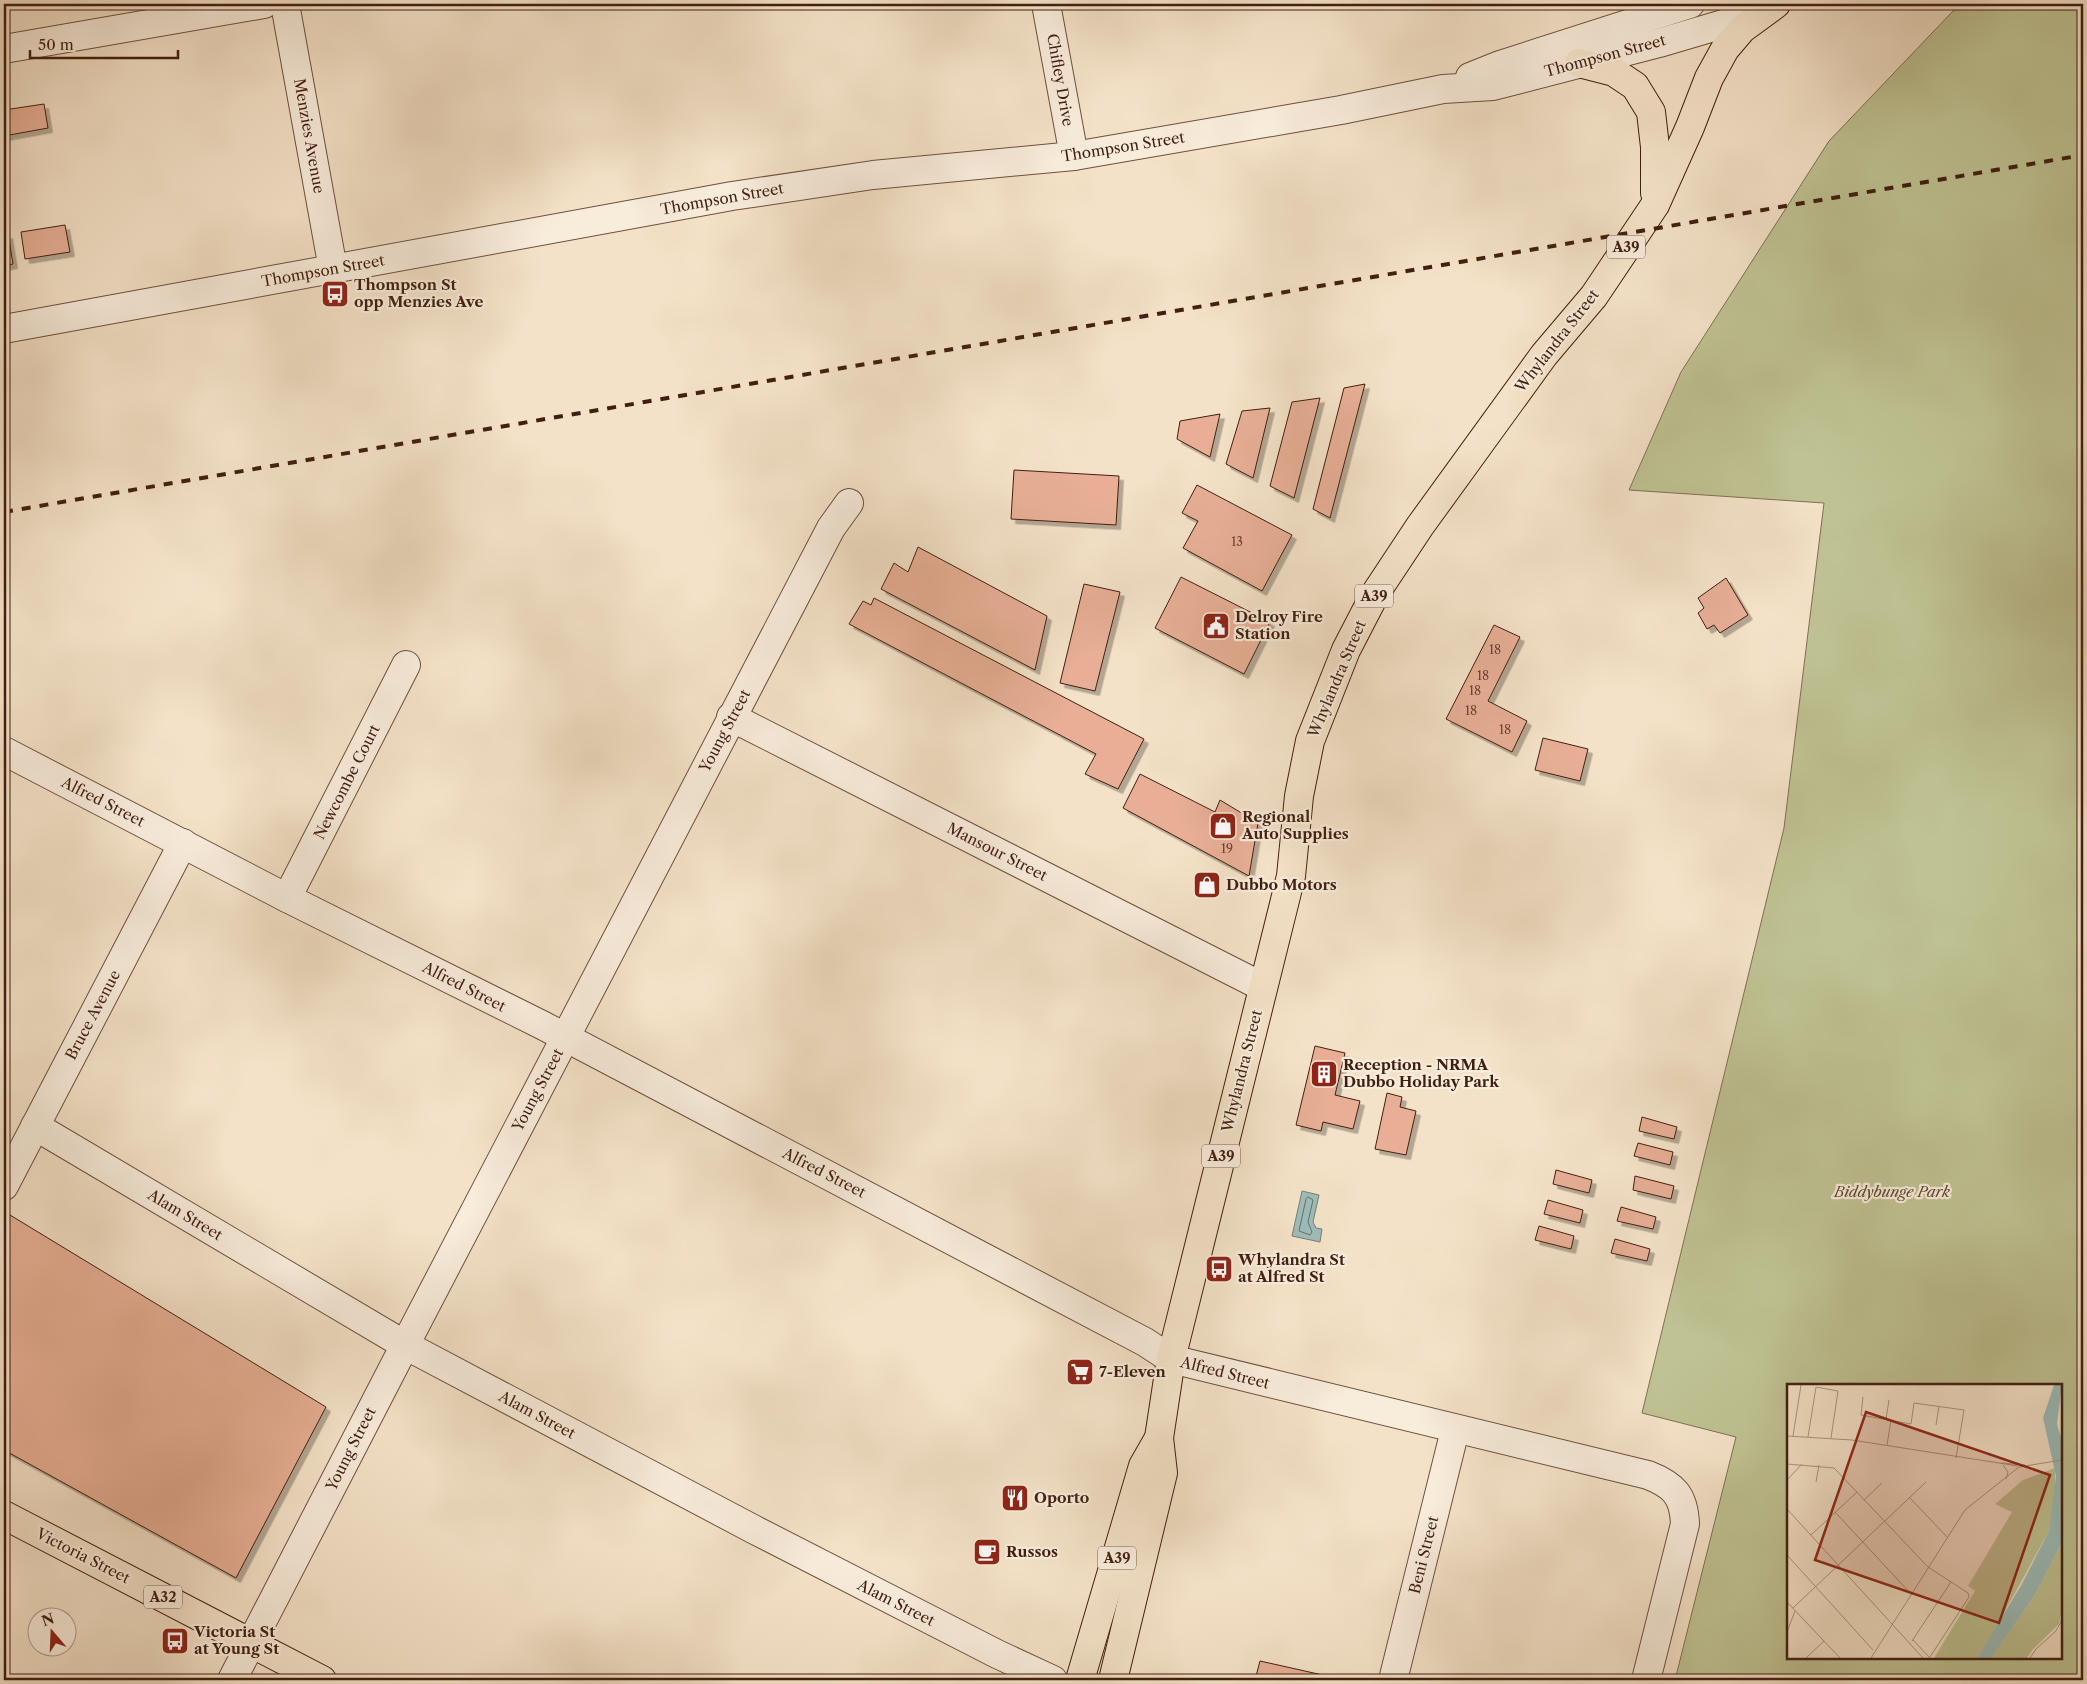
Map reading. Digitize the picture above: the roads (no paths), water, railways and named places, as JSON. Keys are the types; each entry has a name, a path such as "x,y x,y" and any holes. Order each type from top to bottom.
{"highway":[{"name":"Whylandra Street","path":"1112,1675 1163,1473 1159,1438 1171,1360 1291,876 1299,796 1310,741 1346,650 1374,594 1420,526 1544,355 1594,296 1655,205 1690,127 1709,78 1721,56 1742,30 1770,8"},
{"path":"1579,63 1614,72 1634,86 1651,112 1656,166 1655,205"},
{"name":"Whylandra Street","path":"1080,1680 1143,1466 1159,1438"},
{"name":"Victoria Street","path":"4,1515 322,1680"}],"street":[{"path":"4,49 225,7 264,4"},
{"name":"Menzies Avenue","path":"285,4 333,269"},
{"name":"Chifley Drive","path":"1046,4 1074,156"},
{"name":"Thompson Street","path":"1443,89 1500,65 1690,4"},
{"name":"Thompson Street","path":"4,329 732,196 863,176 1074,156 1342,110 1443,89 1493,86 1659,43 1770,8"},
{"name":"Young Street","path":"232,1680 831,528 849,503"},
{"name":"Newcombe Court","path":"287,898 406,666"},
{"name":"Mansour Street","path":"732,717 1263,988"},
{"name":"Alfred Street","path":"4,751 287,898 565,1038 1144,1342 1171,1360 1648,1476 1666,1482 1679,1495 1684,1510 1685,1524 1646,1680"},
{"name":"Bruce Avenue","path":"4,1186 183,843"},
{"name":"Alam Street","path":"35,1126 405,1345 753,1529 1053,1680"},
{"name":"Beni Street","path":"1393,1680 1455,1430"}],"water":[{"path":"1302,1191 1319,1195 1313,1222 1316,1228 1322,1229 1320,1242 1292,1236"}],"railway":[{"path":"4,512 2083,155"}],"place":[{"name":"Thompson St opp Menzies Ave","path":"335,294"},
{"name":"Delroy Fire Station","path":"1216,626"},
{"name":"Regional Auto Supplies","path":"1223,826"},
{"name":"Dubbo Motors","path":"1207,885"},
{"name":"Reception - NRMA Dubbo Holiday Park","path":"1324,1074"},
{"name":"Whylandra St at Alfred St","path":"1219,1269"},
{"name":"7-Eleven","path":"1080,1372"},
{"name":"Oporto","path":"1015,1498"},
{"name":"Russos","path":"987,1552"},
{"name":"Victoria St at Young St","path":"175,1641"}],"park label":[{"name":"Biddybunge Park","path":"1892,1192"}]}
